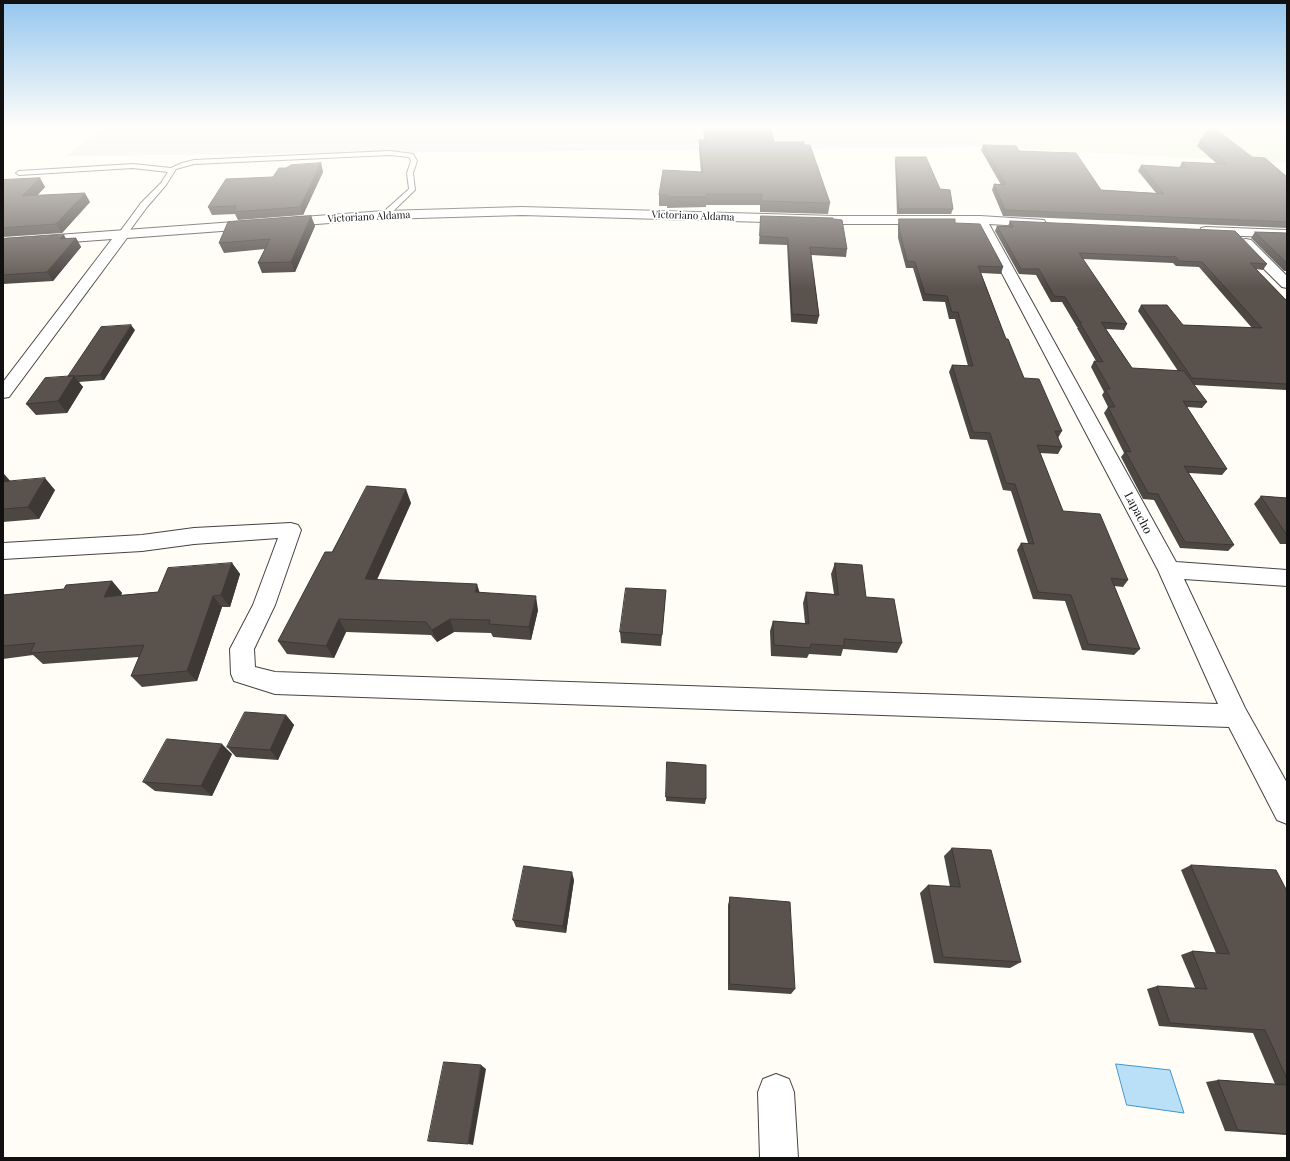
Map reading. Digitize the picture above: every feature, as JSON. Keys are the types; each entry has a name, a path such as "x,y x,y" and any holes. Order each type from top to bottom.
{"street":[{"name":"Victoriano Aldama","path":"3,243 384,215 522,211 835,220 980,220 1052,224"},
{"name":"Lapacho","path":"980,220 1169,570 1236,716 1287,810"},
{"path":"1196,230 1287,234"},
{"path":"1236,232 1287,284"},
{"path":"3,393 122,235"},
{"path":"3,551 142,543 194,536 291,530 264,605 242,649 243,674 275,683 1236,716"},
{"path":"1169,570 1287,578"},
{"path":"776,1092 779,1158"}],"lane":[{"path":"122,235 144,205 166,181"},
{"path":"384,215 412,190 412,181"}],"water":[{"path":"1116,1064 1170,1070 1184,1113 1127,1105"}],"building":[{"path":"3,181 37,181 22,196 85,193 56,224 3,228"},
{"path":"225,181 312,181 300,207 234,212 236,206 208,207"},
{"path":"661,181 822,181 830,203 761,201 762,194 706,194 706,197 667,197 667,195 659,195"},
{"path":"897,181 937,181 940,189 950,190 953,209 899,209"},
{"path":"1004,181 1095,181 1101,190 1164,194 1154,181 1287,181 1287,222 1005,210 994,184 1006,185"},
{"path":"311,216 291,262 258,263 270,239 219,243 228,222"},
{"path":"761,216 833,218 842,220 847,249 810,247 819,316 792,314 788,238 760,236"},
{"path":"899,219 955,219 955,223 980,224 1003,267 978,266 1006,339 1008,339 1024,378 1039,379 1062,431 1055,431 1062,447 1037,445 1063,511 1100,514 1128,580 1111,578 1140,649 1088,644 1071,595 1038,592 1021,543 1034,544 1015,484 1006,483 990,433 973,432 952,365 973,366 958,312 952,312 947,296 925,294 915,262 907,261 900,232"},
{"path":"1010,221 1235,231 1267,264 1250,263 1287,301 1287,384 1192,378 1141,305 1167,305 1183,325 1262,328 1202,262 1179,261 1176,257 1079,253 1127,324 1101,322 1132,368 1184,371 1207,402 1183,401 1227,469 1184,466 1234,545 1185,542 1158,494 1148,493 1125,451 1131,452 1108,407 1115,407 1105,389 1110,389 1094,361 1103,362 1080,323 1082,322 1080,322 1065,297 1054,296 1039,269 1021,269 997,226 1013,227"},
{"path":"1255,232 1287,233 1287,263"},
{"path":"64,235 60,239 76,238 47,272 3,275 3,239"},
{"path":"131,325 100,375 68,376 101,327"},
{"path":"74,376 58,401 26,404 45,378"},
{"path":"45,478 28,507 3,509 3,482"},
{"path":"367,486 406,489 365,579 477,584 475,592 536,596 529,627 489,624 490,620 450,619 432,630 426,622 339,619 326,646 278,641 325,552 332,552"},
{"path":"1261,496 1287,498 1287,535"},
{"path":"232,563 221,595 213,596 187,671 131,676 144,645 30,653 35,643 3,646 3,595 64,589 66,585 112,581 104,597 158,592 168,568"},
{"path":"835,563 862,565 866,597 894,599 902,643 844,639 844,646 811,644 810,648 774,645 773,621 809,624 806,592 838,595"},
{"path":"626,588 666,590 662,635 620,632"},
{"path":"245,712 286,715 270,750 227,747"},
{"path":"167,739 222,744 201,786 143,782"},
{"path":"667,762 706,765 706,799 666,797"},
{"path":"952,848 991,850 1021,962 943,957 928,885 960,887"},
{"path":"1191,865 1276,870 1287,891 1287,1079 1265,1030 1170,1023 1157,986 1207,989 1192,951 1229,954"},
{"path":"524,866 572,872 563,926 513,920"},
{"path":"730,897 790,902 795,989 730,984"},
{"path":"444,1062 481,1065 468,1144 428,1141"},
{"path":"1218,1080 1287,1085 1287,1134 1238,1130"}]}
